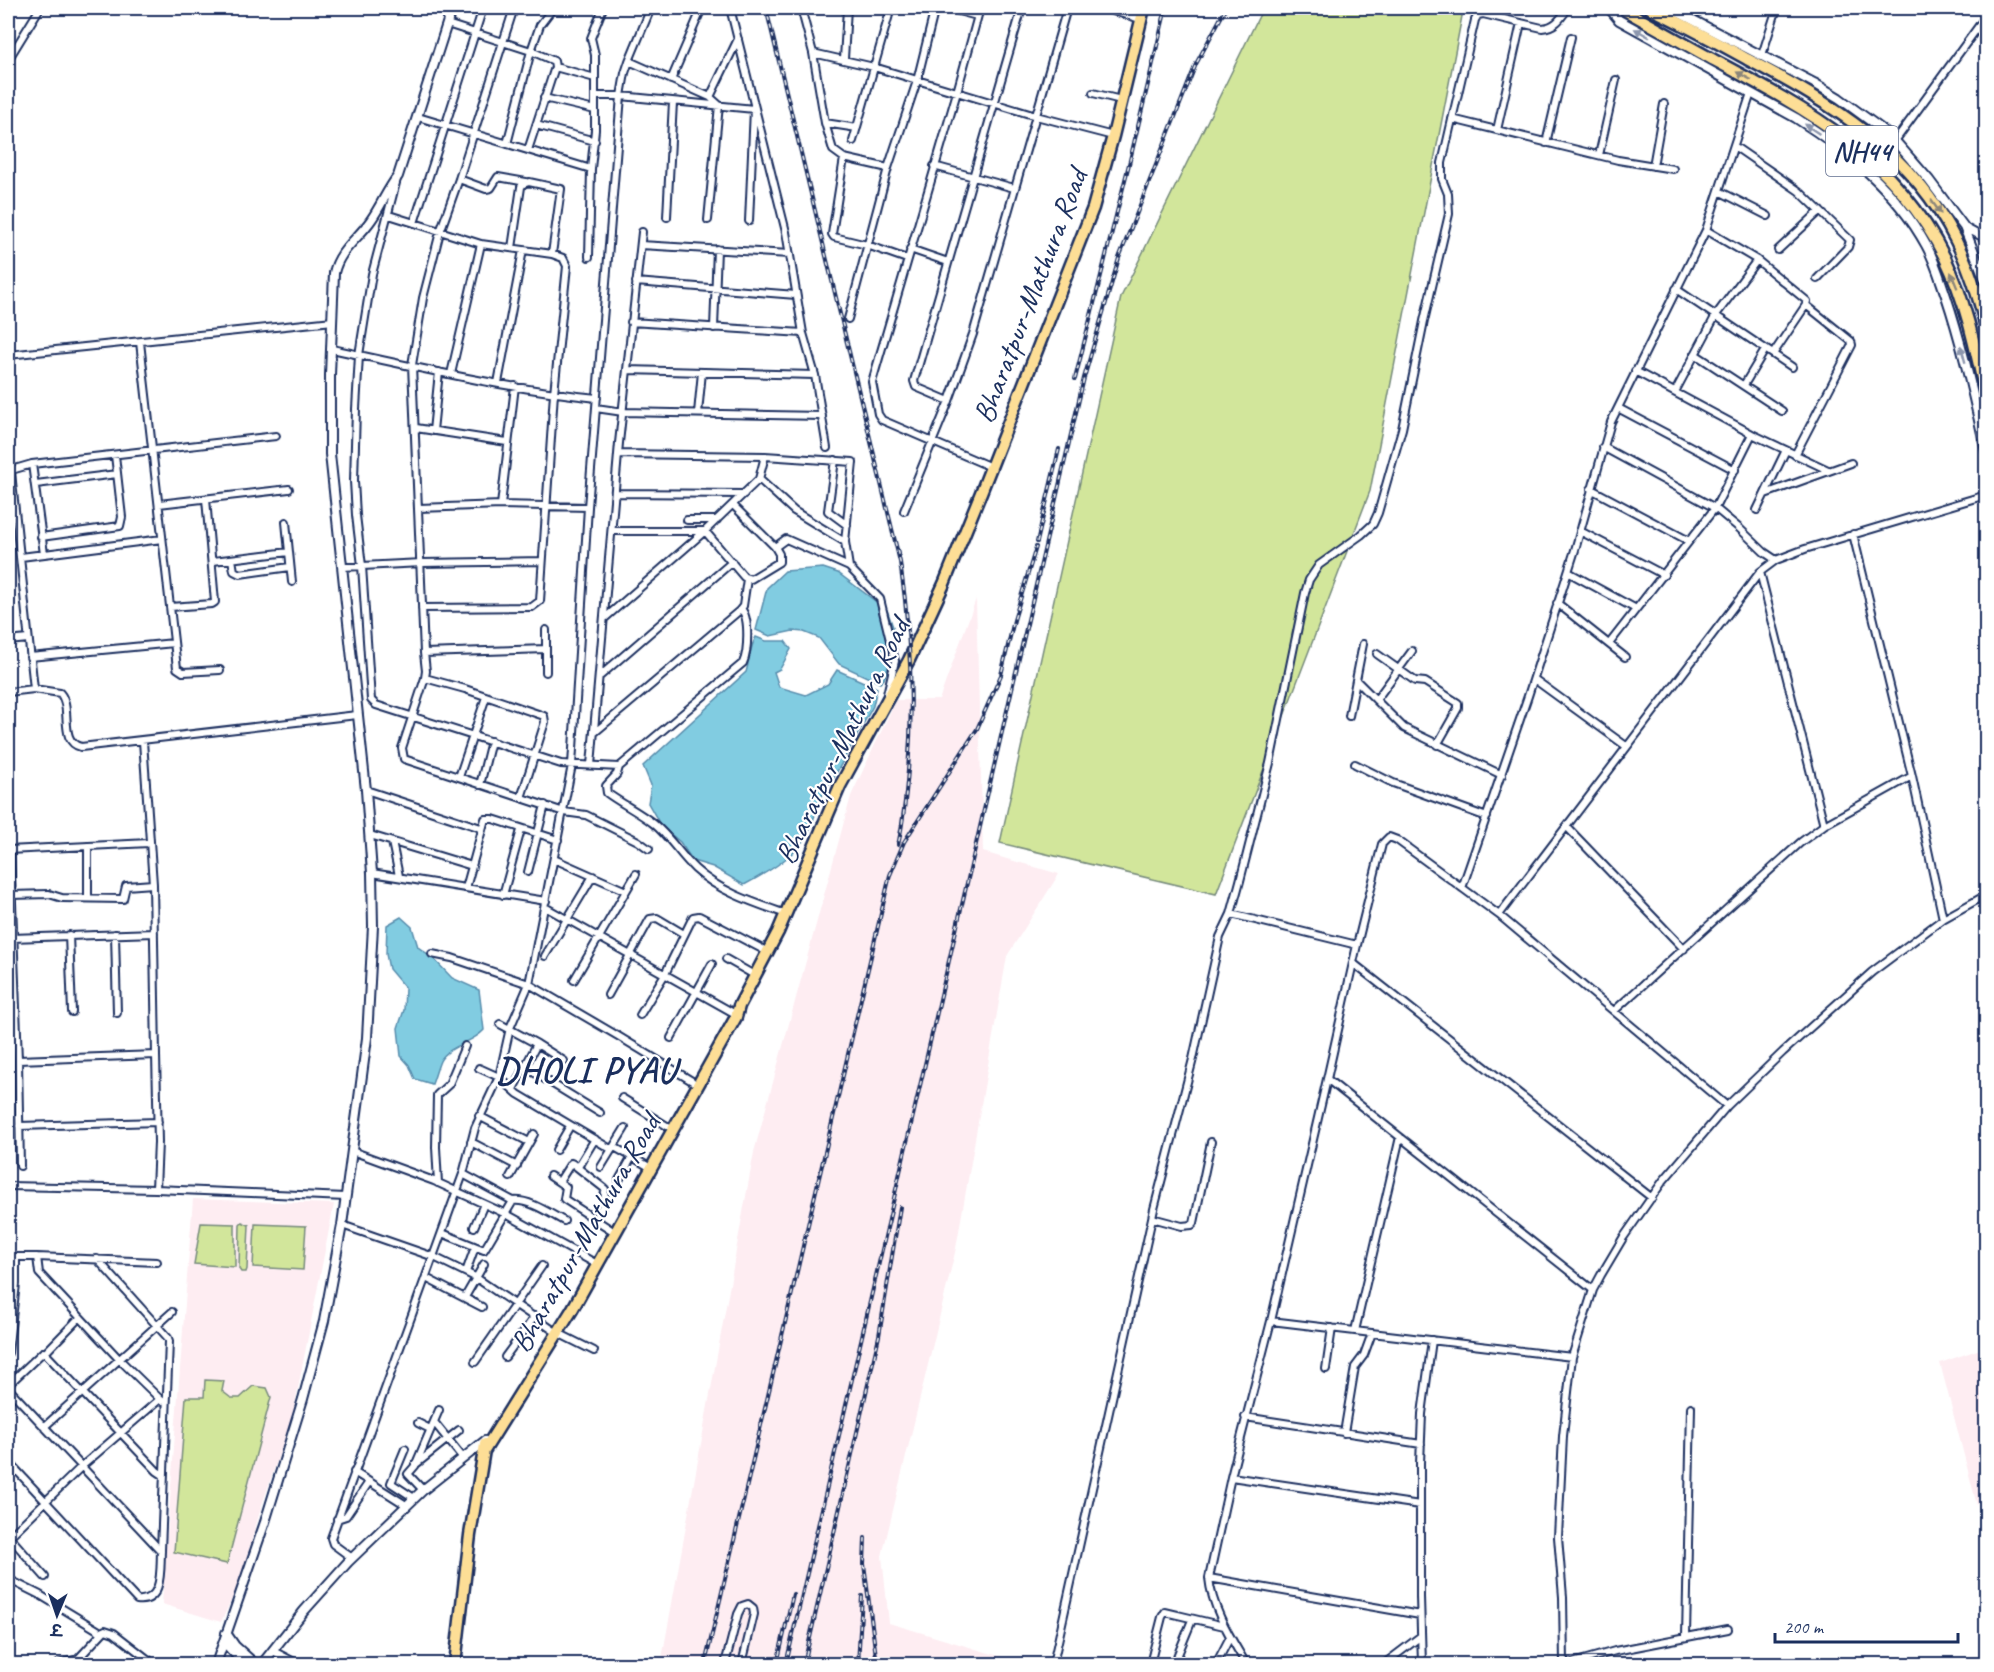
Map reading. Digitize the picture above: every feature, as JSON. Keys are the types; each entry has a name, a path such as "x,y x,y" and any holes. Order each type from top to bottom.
{"highway":[{"name":"Bharatpur-Mathura Road","path":"570,1308 610,1229 621,1216 667,1126 756,976 786,914 840,786 923,630 991,467 1093,208 1144,8"},
{"name":"NH44","path":"1621,8 1757,82 1822,121 1848,140 1895,183 1914,208 1945,258 1968,322 1986,397"},
{"name":"NH44","path":"1650,8 1816,97 1843,114 1894,156 1940,213 1956,240 1970,271 1986,327"},
{"name":"Bharatpur-Mathura Road","path":"455,1665 470,1535 484,1446 570,1308 736,1017 735,1009"}],"street":[{"path":"8,60 40,8"},
{"path":"452,8 398,176 372,274 359,355 354,481 371,700 376,705 533,756 572,765 619,767"},
{"path":"414,223 483,8"},
{"path":"514,8 440,232 423,298 412,365 426,671 402,748 404,759 564,812 586,815 649,849"},
{"path":"507,144 531,51 540,25 552,8"},
{"path":"589,256 591,169 595,141 595,55 591,38 603,8"},
{"path":"352,1558 331,1541 337,1519 457,1192 479,1116 498,1077 510,1028 529,984 564,812 572,765 588,507 621,96 629,61 651,8"},
{"path":"671,80 702,8"},
{"path":"730,8 790,254 803,333 814,375 827,447"},
{"path":"801,8 813,53 825,123 833,150 844,158 888,168"},
{"path":"844,59 847,8"},
{"path":"853,141 891,8"},
{"path":"848,319 888,168 917,81 935,8"},
{"path":"947,8 977,16"},
{"path":"980,8 873,378 872,392 879,418 991,467"},
{"path":"949,401 916,387 914,381 1022,8"},
{"path":"904,511 949,401 973,334 1067,8"},
{"path":"1102,8 1141,19"},
{"path":"1053,1665 1152,1218 1220,937 1224,924 1231,914 1270,763 1305,593 1309,580 1319,565 1360,535 1376,518 1402,429 1449,214 1448,194 1442,179 1442,163 1475,20 1478,15 1483,14 1550,27 1559,21 1568,8"},
{"path":"1609,8 1619,20 1818,132 1863,167 1886,189 1919,234 1936,267 1952,315 1986,451"},
{"path":"1670,8 1839,98 1865,115 1895,141 1929,180 1964,227 1986,282"},
{"path":"1762,55 1777,8"},
{"path":"1895,141 1986,16"},
{"path":"1497,130 1521,23"},
{"path":"447,24 531,51 554,61 555,67 528,150"},
{"path":"1546,143 1571,36"},
{"path":"710,97 738,39"},
{"path":"813,53 874,67 1036,116 1113,136"},
{"path":"629,61 710,97 719,105"},
{"path":"555,67 595,78"},
{"path":"1599,155 1616,80"},
{"path":"1093,93 1121,100"},
{"path":"1462,888 1503,775 1534,679 1568,572 1603,447 1635,371 1706,230 1751,93"},
{"path":"595,96 621,96 754,109"},
{"path":"544,98 595,110"},
{"path":"667,217 673,102"},
{"path":"1653,166 1664,104"},
{"path":"708,220 719,105"},
{"path":"749,222 754,109"},
{"path":"418,117 591,169"},
{"path":"1452,119 1599,155 1673,169"},
{"path":"825,123 857,128"},
{"path":"536,125 595,141"},
{"path":"1734,146 1799,191 1850,242 1848,247 1817,279"},
{"path":"844,158 832,234 834,237 867,245 907,259"},
{"path":"934,166 1014,188"},
{"path":"216,1665 303,1399 324,1321 342,1225 367,1038 373,926 370,835 330,454 330,375 334,273 337,262 373,218 398,176"},
{"path":"459,179 486,189 491,188 498,177 561,189 552,254"},
{"path":"512,248 519,194 526,182"},
{"path":"1719,191 1768,216"},
{"path":"1778,250 1820,211"},
{"path":"389,215 481,244 552,254 563,258 567,266 554,393 540,601 535,606 422,608"},
{"path":"1964,227 1986,239"},
{"path":"1706,230 1757,260 1804,298 1806,305 1851,341 1852,345 1795,455"},
{"path":"591,765 631,322 642,232"},
{"path":"452,374 481,244"},
{"path":"641,245 790,254"},
{"path":"714,328 717,249"},
{"path":"910,249 948,262"},
{"path":"498,383 523,250"},
{"path":"1675,392 1716,315 1757,260"},
{"path":"636,282 796,295"},
{"path":"1676,289 1792,367"},
{"path":"1773,354 1806,305"},
{"path":"8,355 333,321"},
{"path":"631,322 803,333"},
{"path":"140,342 177,668 180,671 220,670"},
{"path":"332,349 514,386 597,398"},
{"path":"1744,385 1765,350"},
{"path":"1695,354 1782,411"},
{"path":"628,370 814,375"},
{"path":"1635,371 1752,434 1828,470"},
{"path":"433,431 439,372"},
{"path":"698,413 702,372"},
{"path":"501,505 514,386"},
{"path":"596,408 623,412 822,417"},
{"path":"1618,408 1735,470"},
{"path":"416,428 507,442"},
{"path":"1609,644 1715,508 1752,434"},
{"path":"10,470 32,464 276,436"},
{"path":"8,444 34,689"},
{"path":"1603,447 1715,508 1776,560"},
{"path":"1757,510 1786,450"},
{"path":"619,454 765,456 851,461 854,463 845,542 849,567"},
{"path":"41,537 120,526 122,517 115,455"},
{"path":"604,619 733,506 759,479 765,456"},
{"path":"835,460 828,511 847,525"},
{"path":"1765,494 1851,463"},
{"path":"32,464 44,554"},
{"path":"36,484 117,474"},
{"path":"759,479 808,520 845,542"},
{"path":"159,504 289,489"},
{"path":"1591,489 1689,541"},
{"path":"616,493 744,494"},
{"path":"1499,915 1760,572 1776,560 1853,534 1986,495"},
{"path":"170,608 214,603 216,597 206,499"},
{"path":"419,508 501,505 588,507"},
{"path":"733,506 775,547 779,554 779,562 753,578 747,579"},
{"path":"687,520 717,520"},
{"path":"286,522 292,582"},
{"path":"613,531 705,531 747,579"},
{"path":"1580,531 1664,575"},
{"path":"1853,534 1912,776 1943,919"},
{"path":"21,557 162,539"},
{"path":"775,547 786,540 849,567 880,599 895,661 884,704"},
{"path":"213,561 289,552"},
{"path":"232,559 234,571 240,574 290,567"},
{"path":"342,567 542,561"},
{"path":"600,676 732,562"},
{"path":"1568,572 1636,609"},
{"path":"1760,572 1824,825"},
{"path":"594,733 741,609 747,579"},
{"path":"1557,603 1625,657"},
{"path":"741,609 746,616 747,630 743,663 619,767 617,774 606,786 607,793 656,826 678,848 687,861 709,880 748,900 786,914"},
{"path":"546,630 546,672"},
{"path":"8,641 28,639"},
{"path":"30,657 174,643"},
{"path":"1349,716 1364,644"},
{"path":"424,653 546,649"},
{"path":"1376,700 1412,651"},
{"path":"1377,654 1415,681 1425,682 1458,703 1458,708 1437,745"},
{"path":"425,678 544,716 545,722 521,798"},
{"path":"1534,679 1626,746"},
{"path":"1356,680 1396,723 1437,745 1503,775"},
{"path":"8,692 34,689 57,691 63,695 69,740 74,746 81,747 357,715"},
{"path":"459,777 486,697"},
{"path":"356,700 371,700"},
{"path":"143,741 153,884 158,1122 156,1189"},
{"path":"480,785 491,741"},
{"path":"1355,764 1403,787 1487,817"},
{"path":"1614,1011 1793,849 1824,825 1912,776"},
{"path":"366,790 481,828"},
{"path":"528,872 545,805"},
{"path":"466,888 485,819 558,840"},
{"path":"1567,827 1684,949"},
{"path":"503,895 521,830"},
{"path":"370,835 472,866"},
{"path":"1244,1663 1224,1626 1210,1589 1209,1578 1382,844 1389,837 1397,840 1499,915 1727,1106"},
{"path":"392,842 399,876"},
{"path":"20,1166 9,850 149,843"},
{"path":"88,846 88,898"},
{"path":"554,859 626,891"},
{"path":"372,873 546,904 568,920 696,992 735,1009"},
{"path":"574,980 636,874"},
{"path":"545,956 593,876"},
{"path":"11,895 49,894 62,898 123,899 126,886 153,884"},
{"path":"1564,1665 1558,1518 1563,1436 1572,1357 1593,1290 1623,1238 1663,1181 1727,1106 1872,972 1943,919 1986,895"},
{"path":"1231,914 1357,945"},
{"path":"640,1015 665,974 693,917 699,916 768,952"},
{"path":"608,995 652,918 657,918 684,934"},
{"path":"12,938 154,933"},
{"path":"115,934 117,1013"},
{"path":"69,935 72,1011"},
{"path":"432,954 452,958 529,984 692,1082"},
{"path":"726,959 756,976"},
{"path":"1353,963 1652,1198"},
{"path":"671,1038 712,964"},
{"path":"500,1024 564,1061"},
{"path":"513,1089 537,1044"},
{"path":"438,1183 437,1095 449,1084 465,1046"},
{"path":"18,1060 156,1055"},
{"path":"525,1067 600,1113"},
{"path":"479,1068 498,1077 570,1126 646,1165"},
{"path":"1327,1079 1593,1290"},
{"path":"622,1098 667,1126"},
{"path":"479,1116 529,1142"},
{"path":"19,1126 158,1122"},
{"path":"556,1150 570,1126"},
{"path":"601,1167 625,1128"},
{"path":"510,1177 534,1134"},
{"path":"1354,1331 1400,1137"},
{"path":"578,1167 595,1139"},
{"path":"471,1142 517,1166"},
{"path":"1152,1218 1182,1226 1194,1223 1211,1142"},
{"path":"352,1151 438,1183 506,1214 593,1262"},
{"path":"619,1180 632,1157"},
{"path":"559,1182 571,1163 605,1189 604,1203 595,1219"},
{"path":"463,1174 513,1201 524,1201 564,1221"},
{"path":"550,1176 566,1187 564,1199 610,1229"},
{"path":"8,1186 156,1189 346,1197"},
{"path":"442,1233 482,1250 486,1249 513,1201"},
{"path":"474,1227 484,1204"},
{"path":"342,1225 434,1257 466,1272 556,1331 594,1352"},
{"path":"466,1272 475,1247"},
{"path":"8,1353 16,1257"},
{"path":"37,1257 39,1273 119,1359 167,1404"},
{"path":"8,1259 37,1257 157,1262"},
{"path":"8,1461 137,1600 142,1601 157,1591 161,1551 169,1341 97,1259"},
{"path":"465,1297 484,1264"},
{"path":"475,1362 542,1266"},
{"path":"8,1270 16,1275"},
{"path":"426,1278 482,1307"},
{"path":"44,1428 172,1312"},
{"path":"505,1356 535,1316"},
{"path":"80,1317 8,1386 44,1428 161,1551"},
{"path":"1271,1321 1572,1357"},
{"path":"1326,1369 1332,1328"},
{"path":"1344,1432 1355,1367 1364,1355 1372,1333"},
{"path":"1422,1665 1421,1444 1422,1414 1432,1340"},
{"path":"45,1353 81,1393 163,1475"},
{"path":"45,1577 8,1536 81,1467 160,1399"},
{"path":"1686,1636 1691,1407"},
{"path":"414,1466 439,1410"},
{"path":"1245,1418 1421,1444"},
{"path":"434,1422 463,1458"},
{"path":"418,1424 429,1429"},
{"path":"423,1490 408,1472 459,1430"},
{"path":"262,1665 304,1611 352,1558 423,1490 463,1458 484,1446"},
{"path":"405,1449 391,1483 414,1498"},
{"path":"354,1472 406,1505"},
{"path":"1231,1478 1420,1505"},
{"path":"337,1519 344,1518 348,1514 369,1482"},
{"path":"1209,1578 1420,1615"},
{"path":"8,1579 40,1595 101,1632"},
{"path":"725,1665 738,1614 742,1606 748,1604 753,1608 754,1614 742,1665"},
{"path":"1150,1665 1163,1614 1168,1612 1192,1620 1224,1626"},
{"path":"1174,1665 1192,1620"},
{"path":"1569,1665 1615,1651 1728,1629"},
{"path":"58,1665 75,1661 105,1630 114,1633 154,1665"},
{"path":"1216,1665 1230,1636"},
{"path":"1384,1665 1421,1636"},
{"path":"225,1637 244,1665"},
{"path":"225,1637 255,1665"},
{"path":"273,1651 298,1665"}],"shaded area":[{"path":"976,599 983,852 1059,874 1007,956 956,1248 882,1556 889,1623 1026,1664 661,1664 754,1152 851,796 896,700 939,700"},
{"path":"193,1199 334,1204 293,1414 261,1508 239,1584 221,1622 162,1604"},
{"path":"1986,1347 1986,1540 1940,1363"}],"green space":[{"path":"1263,8 1479,8 1463,11 1370,491 1216,894 1000,843 1121,297"},
{"path":"242,1222 249,1225 246,1272 241,1272 239,1269 240,1224"},
{"path":"201,1223 235,1224 235,1267 194,1264"},
{"path":"255,1224 306,1226 303,1270 253,1267"},
{"path":"205,1380 224,1381 222,1391 231,1398 240,1398 253,1386 267,1388 271,1397 227,1564 174,1552 186,1397 204,1397"}],"water":[{"path":"823,568 838,573 887,610 896,644 884,679 880,683 839,664 819,638 804,632 793,631 770,636 756,630 767,588 785,571"},
{"path":"756,637 766,641 785,641 791,649 780,669 774,672 779,687 806,695 828,684 837,670 877,688 873,706 833,779 824,791 804,840 781,862 744,885 713,867 693,861 680,842 661,826 648,803 651,785 643,766 746,672"},
{"path":"401,917 412,927 418,947 432,957 452,978 479,990 484,1030 444,1056 432,1084 415,1079 409,1065 401,1056 398,1028 404,1010 405,988 389,969 386,954 387,925"}],"railway":[{"path":"766,8 900,562 907,616 911,699 907,782 898,845"},
{"path":"1075,379 1166,8"},
{"path":"786,1664 1084,378 1119,258 1196,64 1226,8"},
{"path":"1037,542 1059,449"},
{"path":"705,1664 890,875 904,842 977,729 1001,675 1014,620 1036,547"},
{"path":"804,1664 879,1336 900,1207"},
{"path":"865,1538 864,1564 877,1664"},
{"path":"777,1664 793,1594"},
{"path":"858,1664 862,1596"}],"district":[{"name":"DHOLI PYAU","path":"586,1069"}]}
